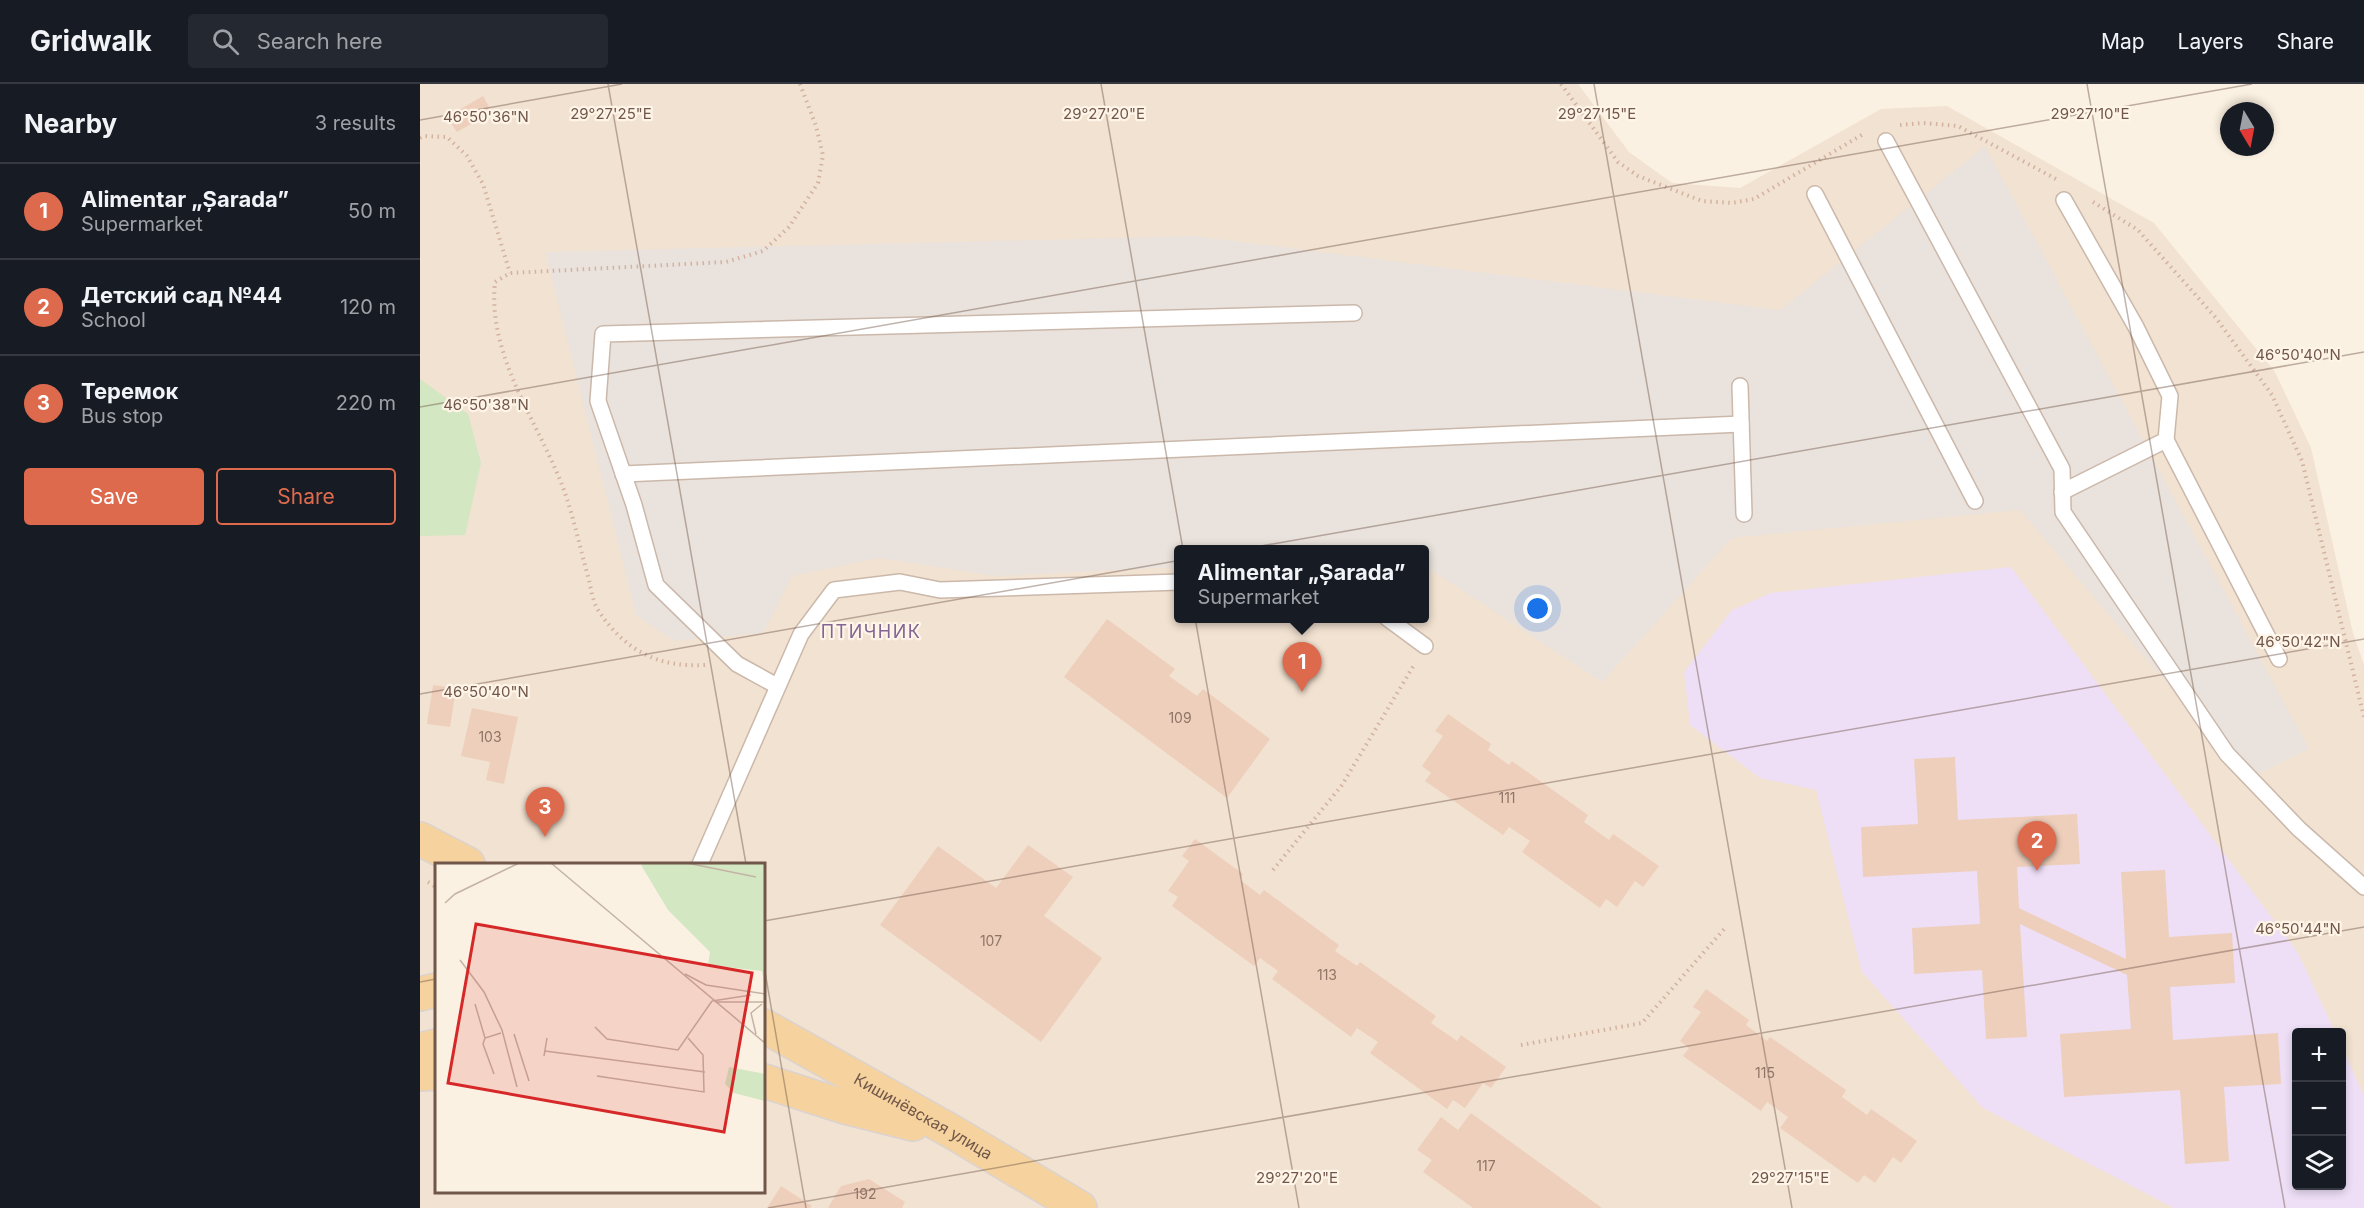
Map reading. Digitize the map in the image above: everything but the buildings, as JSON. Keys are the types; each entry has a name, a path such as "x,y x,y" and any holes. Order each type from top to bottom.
{"main road":[{"path":"420,839 466,863"},
{"path":"420,994 435,990"},
{"name":"Кишинёвская улица","path":"765,1027 956,1134 1080,1208"},
{"path":"420,1050 435,1046"},
{"path":"420,1074 435,1073"},
{"path":"765,1081 845,1107 956,1134"}],"lane":[{"path":"1887,133 2062,469 2063,512 2227,754 2299,829 2364,887"},
{"path":"1815,194 1975,501"},
{"path":"2064,200 2136,327 2170,396 2166,440 2279,659"},
{"path":"777,686 737,664 656,585 623,474 598,401 603,334 1354,313"},
{"path":"1740,386 1744,514"},
{"path":"623,474 1741,423"},
{"path":"2062,492 2166,440"},
{"path":"700,863 801,634 834,590 900,582 940,590 1174,582"},
{"path":"1394,623 1425,646"}],"path":[{"path":"737,664 682,667 646,657 622,639 597,609 566,495 511,377 493,303 495,282 510,273 726,262 763,251 789,227 818,183 823,155 816,126 800,84"},
{"path":"1561,84 1618,162 1638,176 1702,201 1732,203 1754,199 1866,133"},
{"path":"1887,133 1923,123 1958,126 2065,184"},
{"path":"420,138 424,136 447,137 467,156 483,184 510,273"},
{"path":"2083,195 2138,230 2216,318 2272,395 2302,461 2364,717"},
{"path":"1273,870 1342,785 1425,646"},
{"path":"1521,1046 1642,1023 1725,928"}],"shaded area":[{"path":"420,84 1578,84 1629,152 1672,183 1740,188 1881,109 1947,106 2154,223 2275,372 2311,448 2353,633 2364,665 2364,1208 420,1208"},
{"path":"1985,146 2309,749 2248,779 2020,510 1732,538 1602,682 1429,569 1429,545 1174,545 1174,567 996,576 879,558 792,576 763,633 674,641 636,615 545,252 1194,236 1780,310"},
{"path":"2011,567 2298,953 2333,1028 2292,1028 2292,1190 2346,1190 2346,1056 2364,1096 2364,1208 2174,1208 1983,1108 1862,972 1816,790 1760,778 1690,725 1684,672 1732,610 1771,593"}],"green space":[{"path":"420,379 468,414 481,463 465,535 420,536"}],"place":[{"name":"Alimentar „Șarada”","path":"1302,692"},
{"name":"Теремок","path":"545,837"},
{"name":"Детский сад №44","path":"2037,871"}],"district":[{"name":"ПТИЧНИК","path":"871,632"}]}
